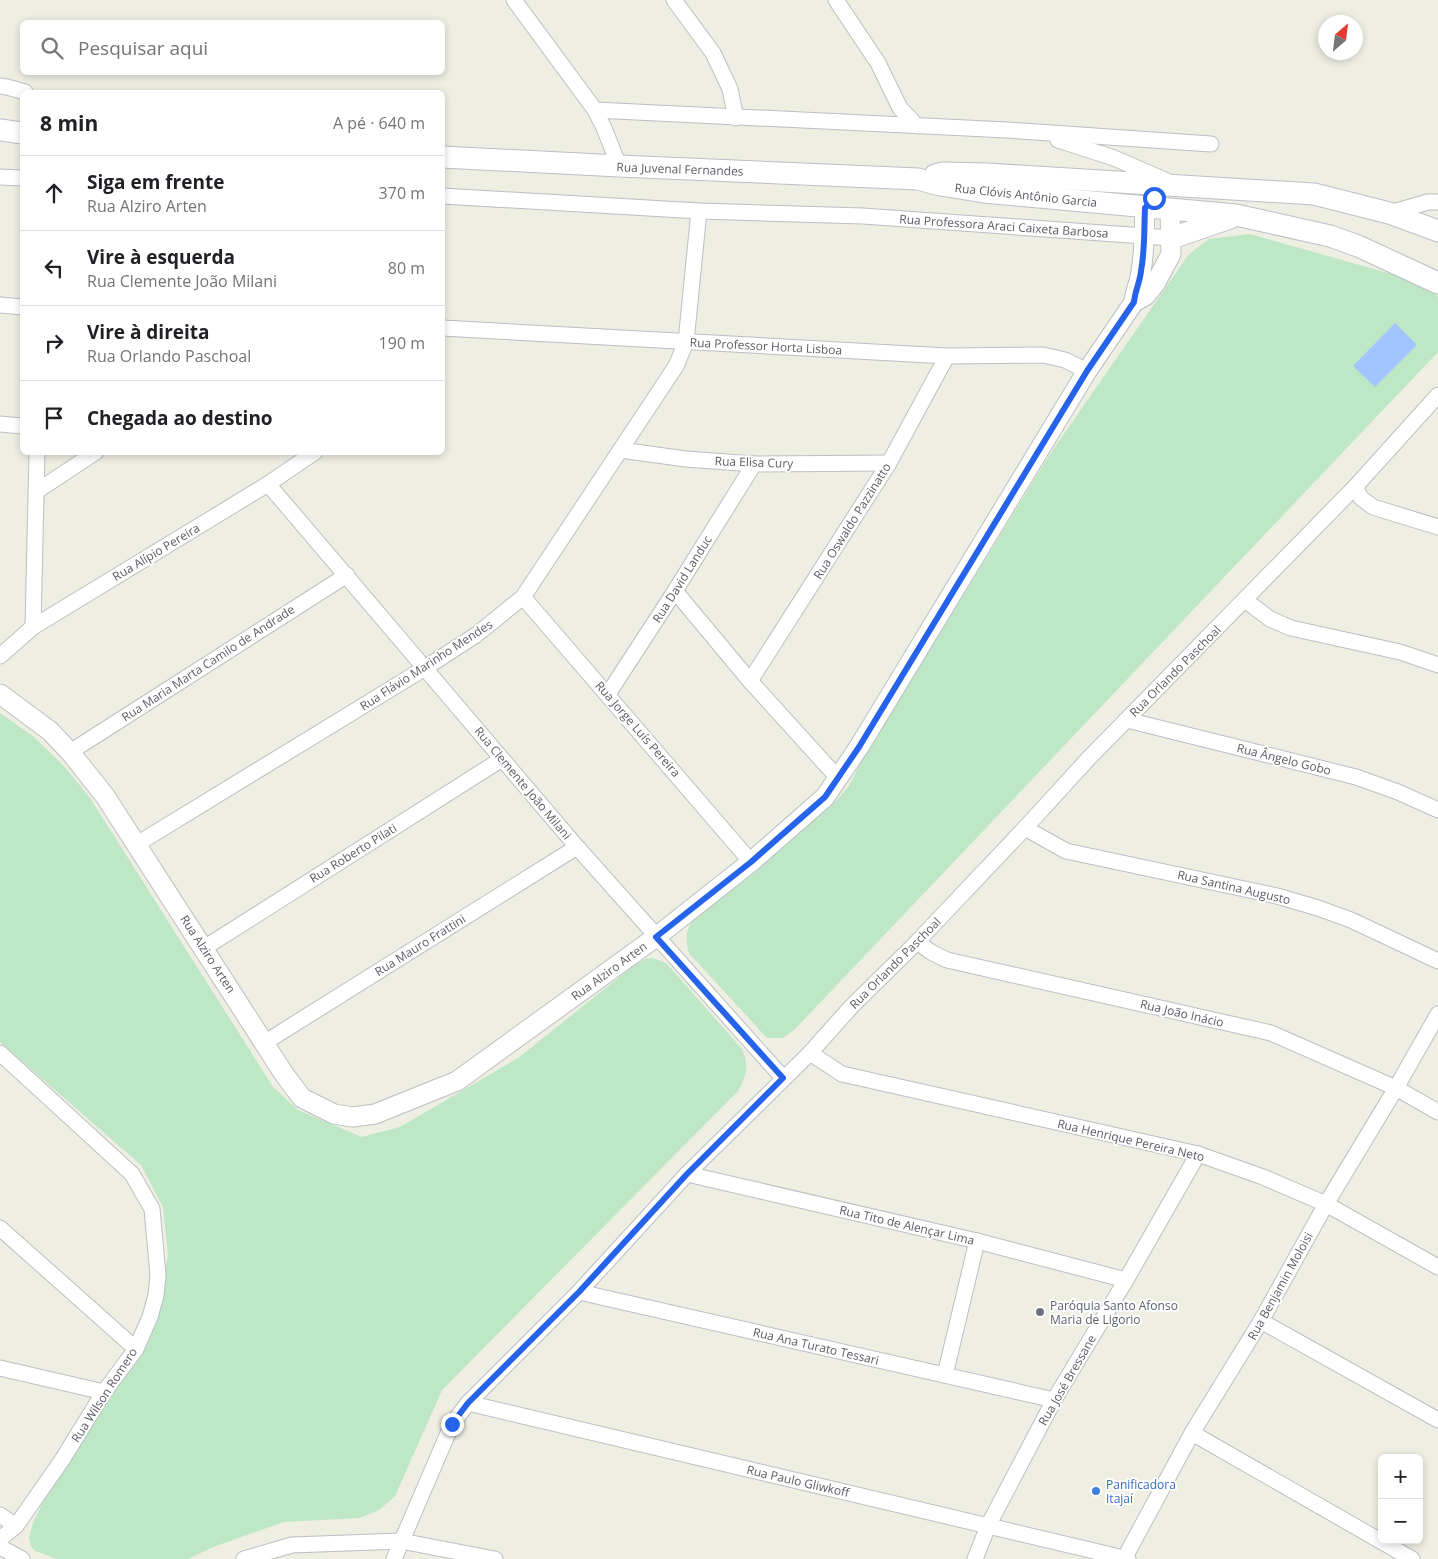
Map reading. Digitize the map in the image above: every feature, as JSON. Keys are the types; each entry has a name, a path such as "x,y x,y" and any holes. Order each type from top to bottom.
{"main road":[{"path":"0,130 20,133"},
{"path":"0,143 20,143"},
{"name":"Rua Juvenal Fernandes","path":"445,156 620,166 918,178"},
{"name":"Rua Clóvis Antônio Garcia","path":"918,178 942,173 1130,182 1163,197 1236,216 1330,236 1358,246 1438,283"},
{"name":"Rua Clóvis Antônio Garcia","path":"918,178 940,185 984,192 1163,197 1314,194 1389,212 1438,231"},
{"path":"1172,238 1236,216"}],"street":[{"path":"514,0 595,110 620,166"},
{"path":"674,0 713,53 730,90 736,118"},
{"path":"836,0 878,63 900,108 917,126"},
{"path":"0,86 20,91"},
{"path":"595,110 1007,130 1211,144"},
{"path":"1007,130 1037,134 1114,158 1163,197"},
{"path":"0,177 20,178"},
{"path":"445,196 700,211"},
{"name":"Rua Alziro Arten","path":"0,694 50,732 70,752 105,796 284,1074 302,1098 334,1114 354,1117 375,1114 457,1081 656,937 751,862 825,797 864,738 1087,371 1134,302 1141,274 1145,236 1163,197"},
{"name":"Rua Alziro Arten","path":"1134,302 1145,296 1155,284 1171,254 1172,238 1163,197"},
{"path":"1389,212 1428,202 1438,202"},
{"name":"Rua Professora Araci Caixeta Barbosa","path":"700,211 863,216 1172,238"},
{"name":"Rua Flávio Marinho Mendes","path":"137,844 425,668 476,634 523,597 676,366 686,342 700,211"},
{"path":"0,305 20,307"},
{"name":"Rua Professor Horta Lisboa","path":"445,328 948,356 1043,355 1065,360 1087,371"},
{"name":"Rua Oswaldo Pazzinatto","path":"750,681 889,463 948,356"},
{"name":"Rua Orlando Paschoal","path":"394,1559 452,1424 468,1403 579,1292 687,1174 783,1078 810,1054 851,1007 917,942 1089,758 1355,487 1438,395"},
{"path":"0,424 20,426"},
{"name":"Rua Elisa Cury","path":"620,450 686,459 754,464 889,463"},
{"path":"33,627 37,455"},
{"path":"37,491 91,455"},
{"name":"Rua Alípio Pereira","path":"0,656 33,627 268,484 311,455"},
{"name":"Rua David Landuc","path":"608,694 754,464"},
{"name":"Rua Clemente João Milani","path":"268,484 577,847 783,1078"},
{"path":"1355,487 1361,498 1373,507 1438,527"},
{"name":"Rua Maria Marta Camilo de Andrade","path":"70,752 346,575"},
{"path":"675,591 750,681 838,778"},
{"name":"Rua Jorge Luís Pereira","path":"523,597 751,862"},
{"path":"1245,600 1270,619 1291,628 1400,652 1438,665"},
{"name":"Rua Ângelo Gobo","path":"1127,720 1356,778 1398,792 1438,810"},
{"name":"Rua Roberto Pilati","path":"204,948 502,759"},
{"name":"Rua Santina Augusto","path":"1025,828 1066,851 1277,896 1318,908 1350,920 1438,961"},
{"name":"Rua Mauro Frattini","path":"264,1043 577,847"},
{"name":"Rua João Inácio","path":"917,942 947,960 1271,1033 1396,1088 1438,1112"},
{"name":"Rua Benjamin Moloisi","path":"1126,1558 1192,1433 1261,1321 1326,1204 1438,1014"},
{"name":"Rua Wilson Romero","path":"0,1053 132,1174 152,1209 157,1257 156,1295 150,1317 136,1349 104,1392 62,1460 16,1526 0,1539"},
{"name":"Rua Henrique Pereira Neto","path":"810,1054 842,1074 1198,1154 1263,1177 1326,1204 1438,1267"},
{"name":"Rua José Bressane","path":"975,1559 988,1526 1054,1400 1126,1280 1198,1154"},
{"name":"Rua Tito de Alençar Lima","path":"687,1174 977,1241 1126,1280"},
{"path":"0,1228 136,1349"},
{"path":"945,1375 977,1241"},
{"name":"Rua Ana Turato Tessari","path":"579,1292 1054,1400"},
{"path":"1261,1321 1438,1420"},
{"path":"0,1368 104,1392"},
{"name":"Rua Paulo Gliwkoff","path":"468,1403 1126,1558"},
{"path":"1192,1433 1412,1559"},
{"path":"0,1515 16,1526"},
{"path":"244,1559 292,1546 402,1541 495,1559"},
{"path":"0,1547 22,1559"}],"green space":[{"path":"1250,234 1420,282 1438,297 1438,352 795,1029 783,1038 767,1038 689,953 687,936 689,926 699,912 834,803 849,786 860,764 1048,457 1189,254 1209,239"},
{"path":"0,713 34,737 64,766 90,798 273,1087 298,1110 362,1137 400,1127 518,1058 631,968 641,961 652,958 667,964 742,1049 746,1060 746,1070 738,1091 442,1390 395,1496 379,1510 360,1518 284,1522 213,1547 188,1559 57,1559 35,1551 31,1546 29,1538 33,1523 42,1504 145,1337 160,1301 168,1255 163,1207 141,1165 0,1042"}],"water":[{"path":"1395,323 1417,345 1375,387 1353,366"}],"place":[{"name":"Paróquia Santo Afonso Maria de Ligorio","path":"1040,1312"},
{"name":"Panificadora Itajaí","path":"1096,1491"}],"route":[{"path":"452,1424 468,1403 579,1292 687,1174 783,1078 656,937 751,862 825,797 859,747 1087,371 1134,302 1144,253 1145,208 1154,198"}]}
